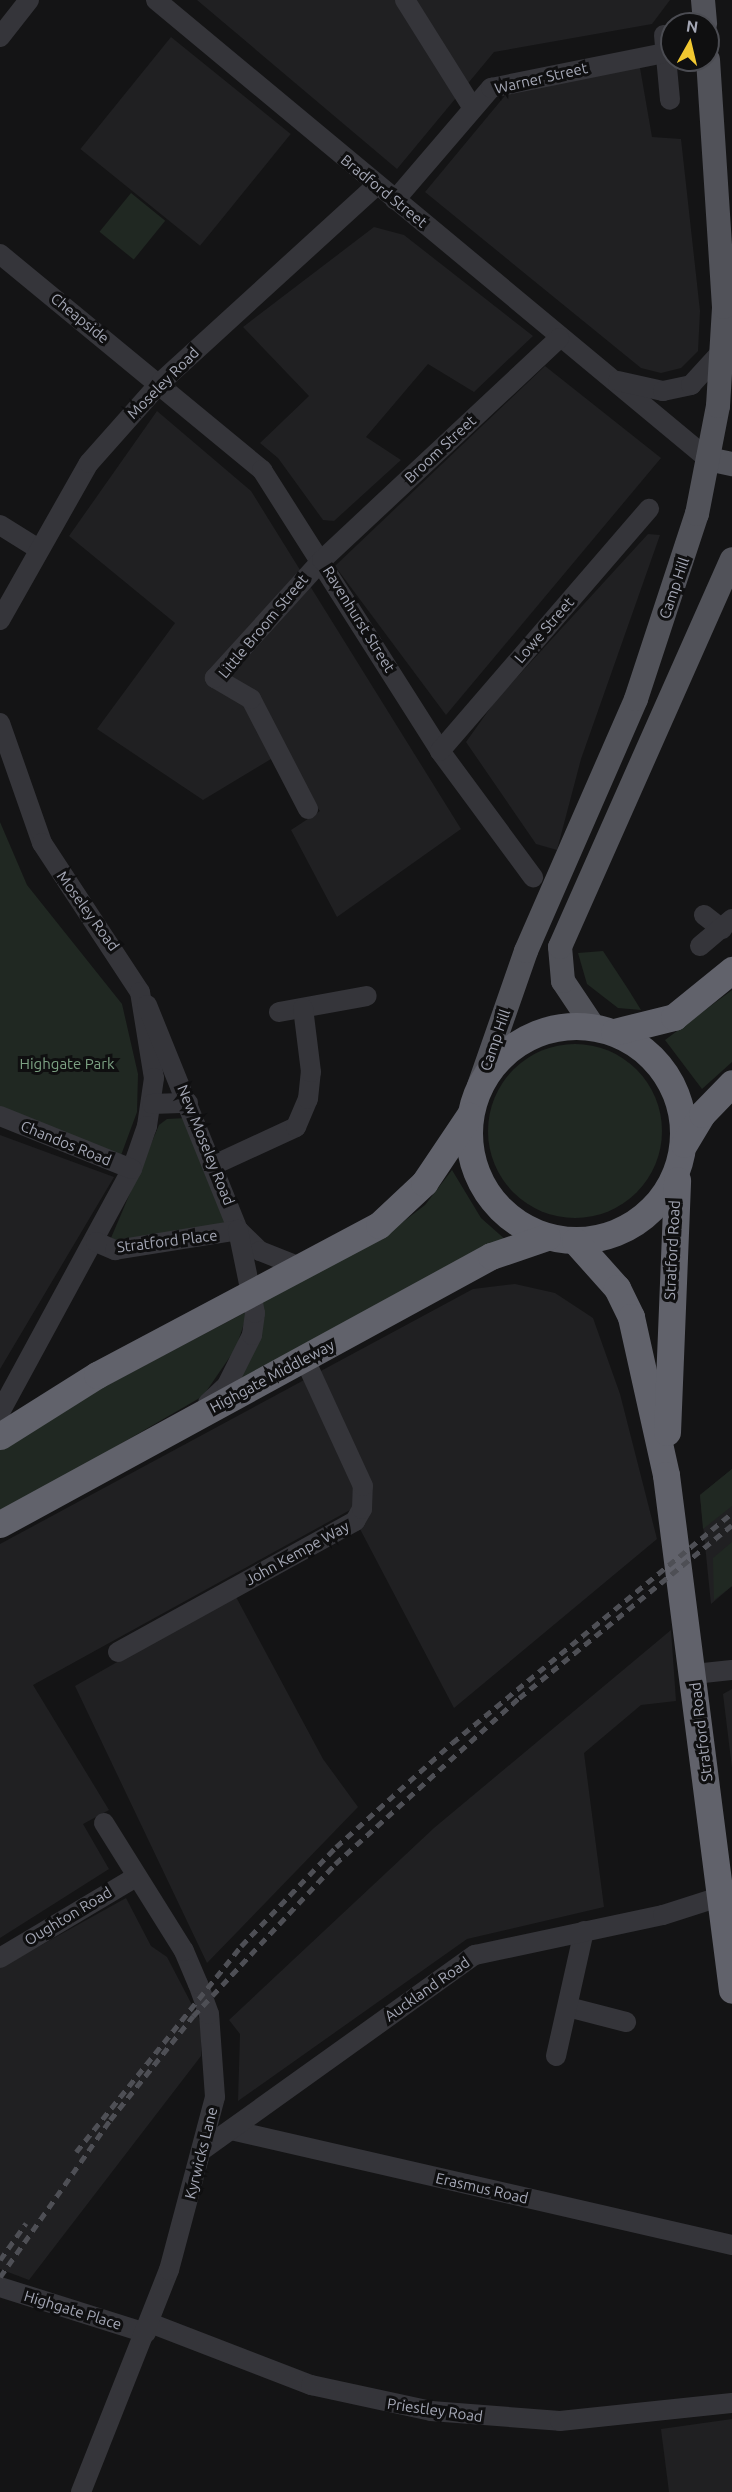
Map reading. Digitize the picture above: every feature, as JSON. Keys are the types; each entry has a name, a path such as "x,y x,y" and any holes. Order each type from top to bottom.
{"highway":[{"path":"732,970 674,1017 603,1029 535,1033 502,1054 479,1086 469,1116 469,1148 489,1195 518,1225 547,1237 575,1241 608,1236 638,1222 662,1199 702,1114 732,1083"},
{"path":"603,1029 660,1065 683,1117 681,1157"},
{"path":"0,1436 98,1375 250,1293 303,1268 379,1225 407,1198 469,1116"},
{"name":"Stratford Road","path":"666,1475 671,1230 681,1157"},
{"name":"Highgate Middleway","path":"0,1524 305,1360 491,1256 547,1237"},
{"name":"Stratford Road","path":"575,1241 617,1288 631,1317 666,1475 694,1674 732,1990"}],"main road":[{"name":"Camp Hill","path":"479,1086 526,951 636,699 685,558 708,459 723,350 723,255 709,72"},
{"path":"708,459 732,464"},
{"path":"603,1029 563,981 561,946 732,559"}],"street":[{"path":"0,37 29,0"},
{"name":"Bradford Street","path":"156,0 558,338 613,380 708,459"},
{"path":"405,0 472,107"},
{"name":"Warner Street","path":"395,200 472,107 491,88 664,44 670,100"},
{"name":"Moseley Road","path":"0,620 37,548 89,463 161,382 376,186"},
{"name":"Cheapside","path":"0,254 161,382"},
{"name":"Broom Street","path":"322,560 558,338"},
{"name":"Bradford Street","path":"613,380 663,391 682,387 708,370 723,350"},
{"name":"Ravenhurst Street","path":"161,382 262,470 322,560 440,751 533,877"},
{"name":"Lowe Street","path":"440,751 649,509"},
{"path":"0,525 37,548"},
{"name":"Little Broom Street","path":"308,809 251,699 215,678 322,560"},
{"name":"Moseley Road","path":"0,723 42,843 140,992 154,1078 152,1104 132,1169 96,1242 0,1412"},
{"path":"700,946 727,924 704,915"},
{"name":"New Moseley Road","path":"140,992 165,1039 188,1103 216,1164 238,1230 260,1251 303,1268"},
{"path":"279,1012 367,996"},
{"path":"216,1164 296,1127 308,1099 311,1072 303,1008"},
{"path":"152,1104 188,1103"},
{"name":"Chandos Road","path":"0,1116 132,1169"},
{"path":"196,1417 242,1360 254,1324 238,1230"},
{"name":"Stratford Place","path":"96,1242 115,1250 238,1230"},
{"name":"John Kempe Way","path":"118,1652 355,1521 362,1509 363,1486 305,1360"},
{"path":"694,1674 732,1670"},
{"name":"Kyrwicks Lane","path":"81,2492 148,2328 205,2148 215,2097 209,2014 184,1951 104,1823"},
{"name":"Oughton Road","path":"0,1958 136,1877"},
{"name":"Auckland Road","path":"205,2148 475,1955 720,1897"},
{"path":"556,2056 584,1931"},
{"path":"568,2007 626,2022"},
{"name":"Erasmus Road","path":"231,2130 732,2245"},
{"name":"Highgate Place","path":"0,2287 148,2328"},
{"name":"Priestley Road","path":"148,2328 311,2385 431,2411 560,2421 732,2403"}],"shaded area":[{"path":"197,0 670,0 652,24 494,52 397,169"},
{"path":"171,37 291,134 200,246 80,149"},
{"path":"639,62 652,137 681,139 700,311 698,351 681,368 661,373 641,368 425,192 508,92"},
{"path":"374,227 404,235 533,336 474,392 428,364 366,437 401,460 334,521 323,520 278,458 260,443 309,396 243,327"},
{"path":"545,366 661,458 446,715 335,566"},
{"path":"157,411 251,491 461,829 337,917 291,830 320,811 276,756 203,800 97,729 175,623 69,536"},
{"path":"648,534 660,535 581,759 557,850 536,844 466,742 496,700"},
{"path":"0,1135 114,1177 0,1369"},
{"path":"515,1284 555,1293 593,1318 620,1394 657,1539 454,1708 350,1510 33,1685 109,1810 83,1824 109,1869 0,1938 0,1544 473,1289"},
{"path":"732,1469 732,1586 711,1604 700,1495"},
{"path":"235,1595 323,1759 358,1807 207,1963 75,1686"},
{"path":"671,1630 676,1701 641,1705 584,1753 604,1907 467,1939 238,2101 240,2034 229,2020 434,1828"},
{"path":"732,1689 732,1768 723,1694"},
{"path":"126,1898 151,1946 167,1957 202,2024 201,2056 29,2280 0,2269 0,1968"},
{"path":"732,2419 732,2492 669,2492 661,2429"}],"green space":[{"path":"131,193 165,221 134,260 100,232"},
{"name":"Highgate Park","path":"0,822 27,885 122,1004 138,1074 137,1112 120,1158 0,1109"},
{"path":"603,951 641,1010 618,1008 587,984 578,953"},
{"path":"732,990 732,1062 702,1089 665,1040"},
{"path":"575,1044 608,1051 623,1059 636,1070 647,1083 655,1098 662,1131 655,1164 647,1179 636,1192 623,1203 608,1211 575,1218 542,1211 527,1203 514,1192 503,1179 495,1164 488,1131 495,1098 503,1083 514,1070 527,1059 542,1051"},
{"path":"187,1118 228,1223 122,1243 111,1238 159,1125 167,1119"},
{"path":"452,1170 481,1218 507,1241 238,1383 261,1303 391,1231 425,1205"},
{"path":"248,1311 236,1348 203,1396 0,1514 0,1450 81,1399"},
{"path":"732,1469 732,1506 703,1529 700,1495"},
{"path":"732,1542 732,1586 714,1600 713,1558"}],"railway":[{"path":"76,2152 241,1946 336,1847 452,1743 732,1513"},
{"path":"0,2277 110,2120 193,2016 335,1864 519,1698 732,1525"},
{"path":"0,2260 26,2223"}]}
